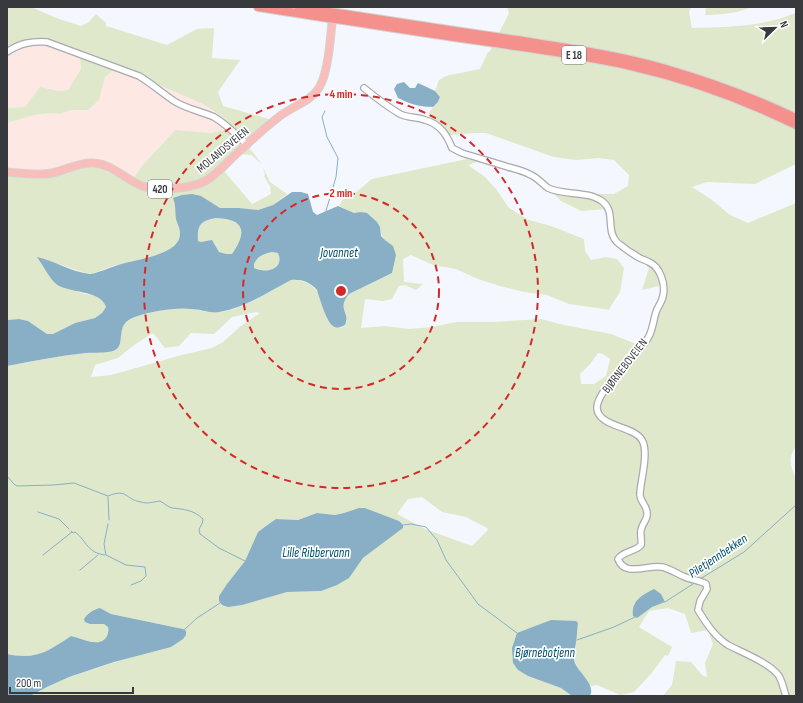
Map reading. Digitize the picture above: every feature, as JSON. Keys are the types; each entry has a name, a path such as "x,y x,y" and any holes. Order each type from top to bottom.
{"highway":[{"name":"E 18","path":"258,7 332,11"},
{"name":"E 18","path":"299,7 332,11 343,17 631,66 672,77 714,91 759,108 796,125"},
{"name":"E 18","path":"343,17 575,49 625,59 665,69 710,83 753,99 796,118"}],"main road":[{"name":"MOLANDSVEIEN","path":"7,172 46,174 59,172 84,164 95,163 106,166 143,187 154,189 195,185 207,180 280,116 308,99 318,89 325,74 332,11"}],"street":[{"path":"7,52 19,45 33,41 47,42 139,76 187,108 205,113 220,121 247,145"},
{"name":"BJØRNEBOVEIEN","path":"364,88 400,114 426,120 440,128 447,135 452,148 462,153 530,174 548,188 599,199 608,208 610,213 610,228 614,238 635,255 654,265 661,274 664,285 664,294 656,312 652,330 638,352 603,393 597,407 598,412 603,418 614,425 636,434 644,442 645,450 640,494 641,501 647,512 647,516 641,530 641,545 620,556 618,559 619,564 624,568 634,569 660,566 706,584 707,589 700,601 698,610 711,630 721,640 756,658 773,669 779,676 786,696"}],"shaded area":[{"path":"34,43 80,57 81,69 68,90 59,91 40,87 25,107 7,108 7,51"},
{"path":"114,69 138,73 159,85 203,104 223,117 231,128 211,133 175,130 142,166 132,180 7,171 7,123 34,115 51,113 60,114 71,110 88,110 99,100 105,76"}],"green space":[{"path":"7,7 31,7 59,19 81,26 89,22 96,14 106,23 106,26 167,45 197,29 214,28 212,58 240,60 218,92 223,106 269,119 247,145 262,164 251,155 240,154 225,172 252,204 271,194 270,186 264,176 263,167 270,182 287,194 273,205 258,210 220,208 201,197 173,198 176,205 176,217 181,235 177,243 168,250 154,256 113,266 92,274 38,257 49,271 65,284 79,292 101,299 106,307 102,313 95,318 75,323 53,334 47,334 28,321 19,319 7,320 7,171 43,175 74,167 96,166 118,176 132,180 142,166 175,130 211,133 231,128 223,117 203,104 159,85 138,73 114,69 105,77 99,100 88,110 71,110 60,114 51,113 34,115 7,123 7,108 25,107 40,87 59,91 68,90 81,69 80,57 34,43 7,51"},
{"path":"507,7 691,7 689,12 692,28 758,24 783,18 795,13 796,7 796,164 755,184 707,182 692,187 712,200 730,215 748,223 796,203 796,446 791,459 791,466 796,480 796,696 663,696 672,685 676,661 691,662 702,675 707,677 705,663 713,644 708,630 691,633 685,614 668,608 649,611 639,627 672,647 668,656 665,655 651,674 634,692 620,695 597,685 590,686 579,670 574,655 578,623 551,620 538,626 518,670 528,676 561,688 572,696 30,696 69,677 128,658 184,630 111,614 100,608 90,624 104,624 108,627 107,636 100,642 90,642 71,636 48,650 34,655 17,656 7,654 7,366 87,352 111,351 120,344 123,326 135,317 155,311 176,308 192,308 213,312 229,310 247,304 291,280 308,284 315,289 326,303 340,328 345,326 347,321 343,305 346,298 349,294 392,273 393,246 381,234 380,227 361,212 354,213 339,206 342,200 354,194 372,179 467,159 491,164 477,162 468,165 485,177 496,189 509,208 529,220 551,226 584,239 585,251 591,260 606,257 617,259 624,268 620,292 609,309 611,310 569,304 547,295 524,292 500,286 478,279 456,269 433,265 411,255 403,259 404,282 423,284 416,290 405,285 399,286 392,299 383,301 365,299 361,328 385,326 409,329 432,327 456,322 494,322 541,319 611,334 641,346 650,333 664,289 659,286 642,290 649,268 617,236 606,209 581,211 561,201 553,193 614,194 628,186 629,175 614,160 599,158 576,160 554,157 486,133 450,135 430,123 429,112 438,102 440,97 435,91 439,80 446,76 480,69 509,13","holes":["256,312 260,313 241,326 223,342 212,348 111,375 91,377 95,365 118,358 134,345 153,333 165,348 179,346 191,333 214,334 232,317","598,353 603,354 610,359 606,376 594,384 581,384 580,374","422,497 442,512 466,517 487,528 488,530 472,546 425,529 397,514 408,499","365,508 399,521 403,528 363,558 357,567 321,591 287,592 222,605 219,601 219,596 245,561 258,532 276,519 298,520 317,513 335,515"]},
{"path":"706,7 752,7 741,11 717,15 705,15"},
{"path":"216,218 233,221 238,224 240,228 240,239 232,254 219,252 213,242 198,241 198,231 201,224 207,220"},
{"path":"272,252 278,253 279,263 277,266 269,270 259,270 254,268 254,264 259,257"}],"water":[{"path":"404,82 410,88 415,88 418,83 435,91 440,97 438,102 433,107 411,103 398,98 394,89 397,84"},
{"name":"Jovannet","path":"292,192 301,192 308,194 313,212 317,215 338,206 354,213 367,213 377,222 380,227 381,236 393,246 396,255 392,273 349,294 345,299 345,325 336,327 330,323 317,290 314,287 305,282 291,280 256,299 229,310 209,312 195,309 171,309 156,311 135,317 128,320 124,324 120,343 115,350 112,351 75,354 7,366 7,320 19,319 28,321 47,334 53,334 75,323 95,318 102,313 106,307 103,301 98,297 67,289 55,283 37,257 76,271 90,274 167,251 174,246 180,233 173,198 182,195 192,194 201,196 220,208 258,210 273,205","holes":["216,218 233,221 238,224 240,228 240,239 232,254 219,252 212,240 201,242 198,241 198,231 201,224 207,220","272,252 278,253 279,263 277,266 269,270 259,270 254,268 254,264 259,257"]},
{"name":"Lille Ribbervann","path":"359,508 365,508 399,521 403,525 403,528 363,558 349,578 337,585 321,591 287,592 242,605 228,607 222,605 219,601 219,596 245,561 258,532 276,519 298,520 317,513 335,515"},
{"path":"654,589 661,594 665,602 652,607 637,618 633,616 634,606 638,599"},
{"path":"100,608 111,614 183,629 186,631 186,635 183,639 171,647 114,662 69,677 30,696 7,696 7,654 17,656 34,655 48,650 71,636 90,642 100,642 107,636 108,627 104,624 90,624 85,622 84,619 91,612"},
{"name":"Bjørnebotjenn","path":"551,620 576,621 578,623 574,660 577,667 589,683 591,688 590,696 572,696 561,688 528,676 518,670 513,663 512,648 517,633"}],"waterway":[{"path":"325,111 322,117 327,137 338,158 336,177 326,211"},
{"path":"7,476 17,486 74,483 108,496 119,493 136,501 148,503 160,501 169,507 192,512 203,519 199,530 200,534 219,548 245,561"},
{"path":"108,497 109,520"},
{"name":"Piletjennbekken","path":"700,579 744,552 796,505"},
{"path":"38,512 59,519 69,529"},
{"path":"108,524 104,544 106,555 126,565 145,567 146,576 141,581 131,585"},
{"path":"403,525 411,524 426,527 437,540 446,560 478,604 517,633"},
{"path":"71,531 79,535 94,552 105,555"},
{"path":"43,555 72,532"},
{"path":"80,570 98,555"},
{"name":"Piletjennbekken","path":"665,602 696,582"},
{"path":"184,630 197,618 220,603"},
{"path":"577,640 614,627 635,617"}]}
